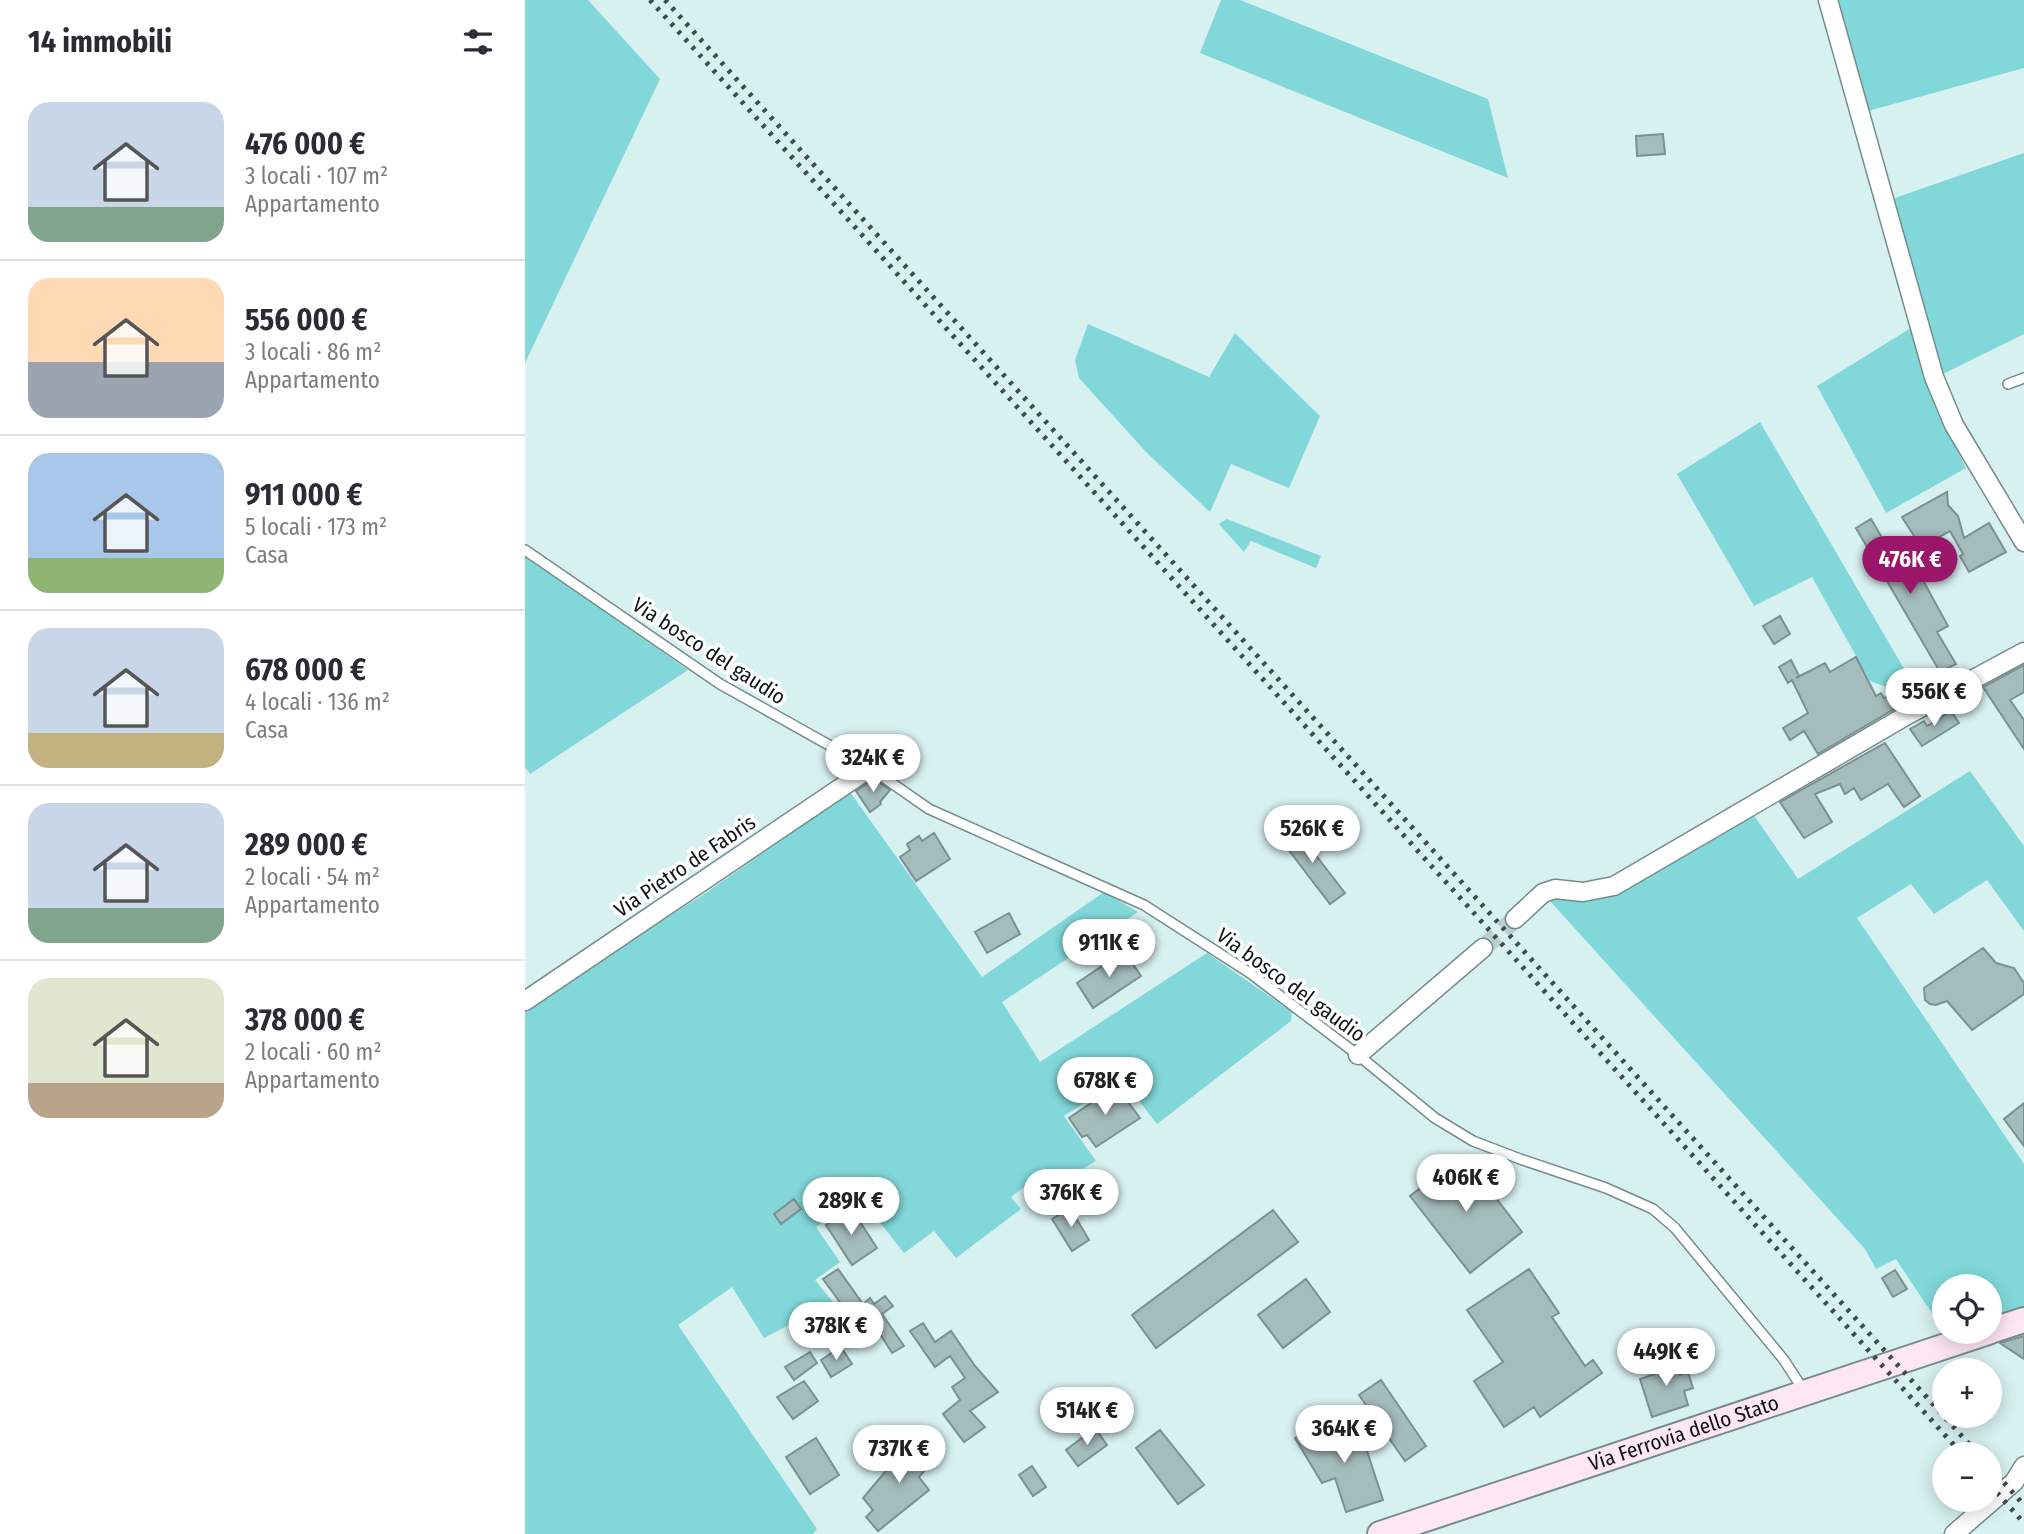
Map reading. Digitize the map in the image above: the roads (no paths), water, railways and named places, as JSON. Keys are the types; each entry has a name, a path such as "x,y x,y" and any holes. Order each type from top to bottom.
{"main road":[{"name":"Via Ferrovia dello Stato","path":"2002,1327 2024,1320"},
{"name":"Via Ferrovia dello Stato","path":"1380,1534 1950,1344"}],"street":[{"path":"1828,0 1934,377 1954,425 2024,542"},
{"path":"1515,919 1543,893 1555,889 1583,892 1614,886 1909,714 2024,652"},
{"name":"Via Pietro de Fabris","path":"525,1000 870,768"},
{"path":"1358,1055 1483,948"},
{"path":"1954,1534 2014,1482 2024,1466"}],"lane":[{"path":"2008,384 2024,378"},
{"name":"Via bosco del gaudio","path":"525,550 720,684 870,768 929,809 1144,905 1250,972 1435,1118 1473,1141 1520,1160 1606,1188 1653,1209 1675,1227 1784,1360 1805,1393"}],"tunnel":[{"path":"1483,948 1515,919"}],"railway":[{"path":"650,0 1951,1442"},
{"path":"665,0 1967,1442"},
{"path":"2002,1480 2024,1505"},
{"path":"2002,1498 2024,1523"}]}
